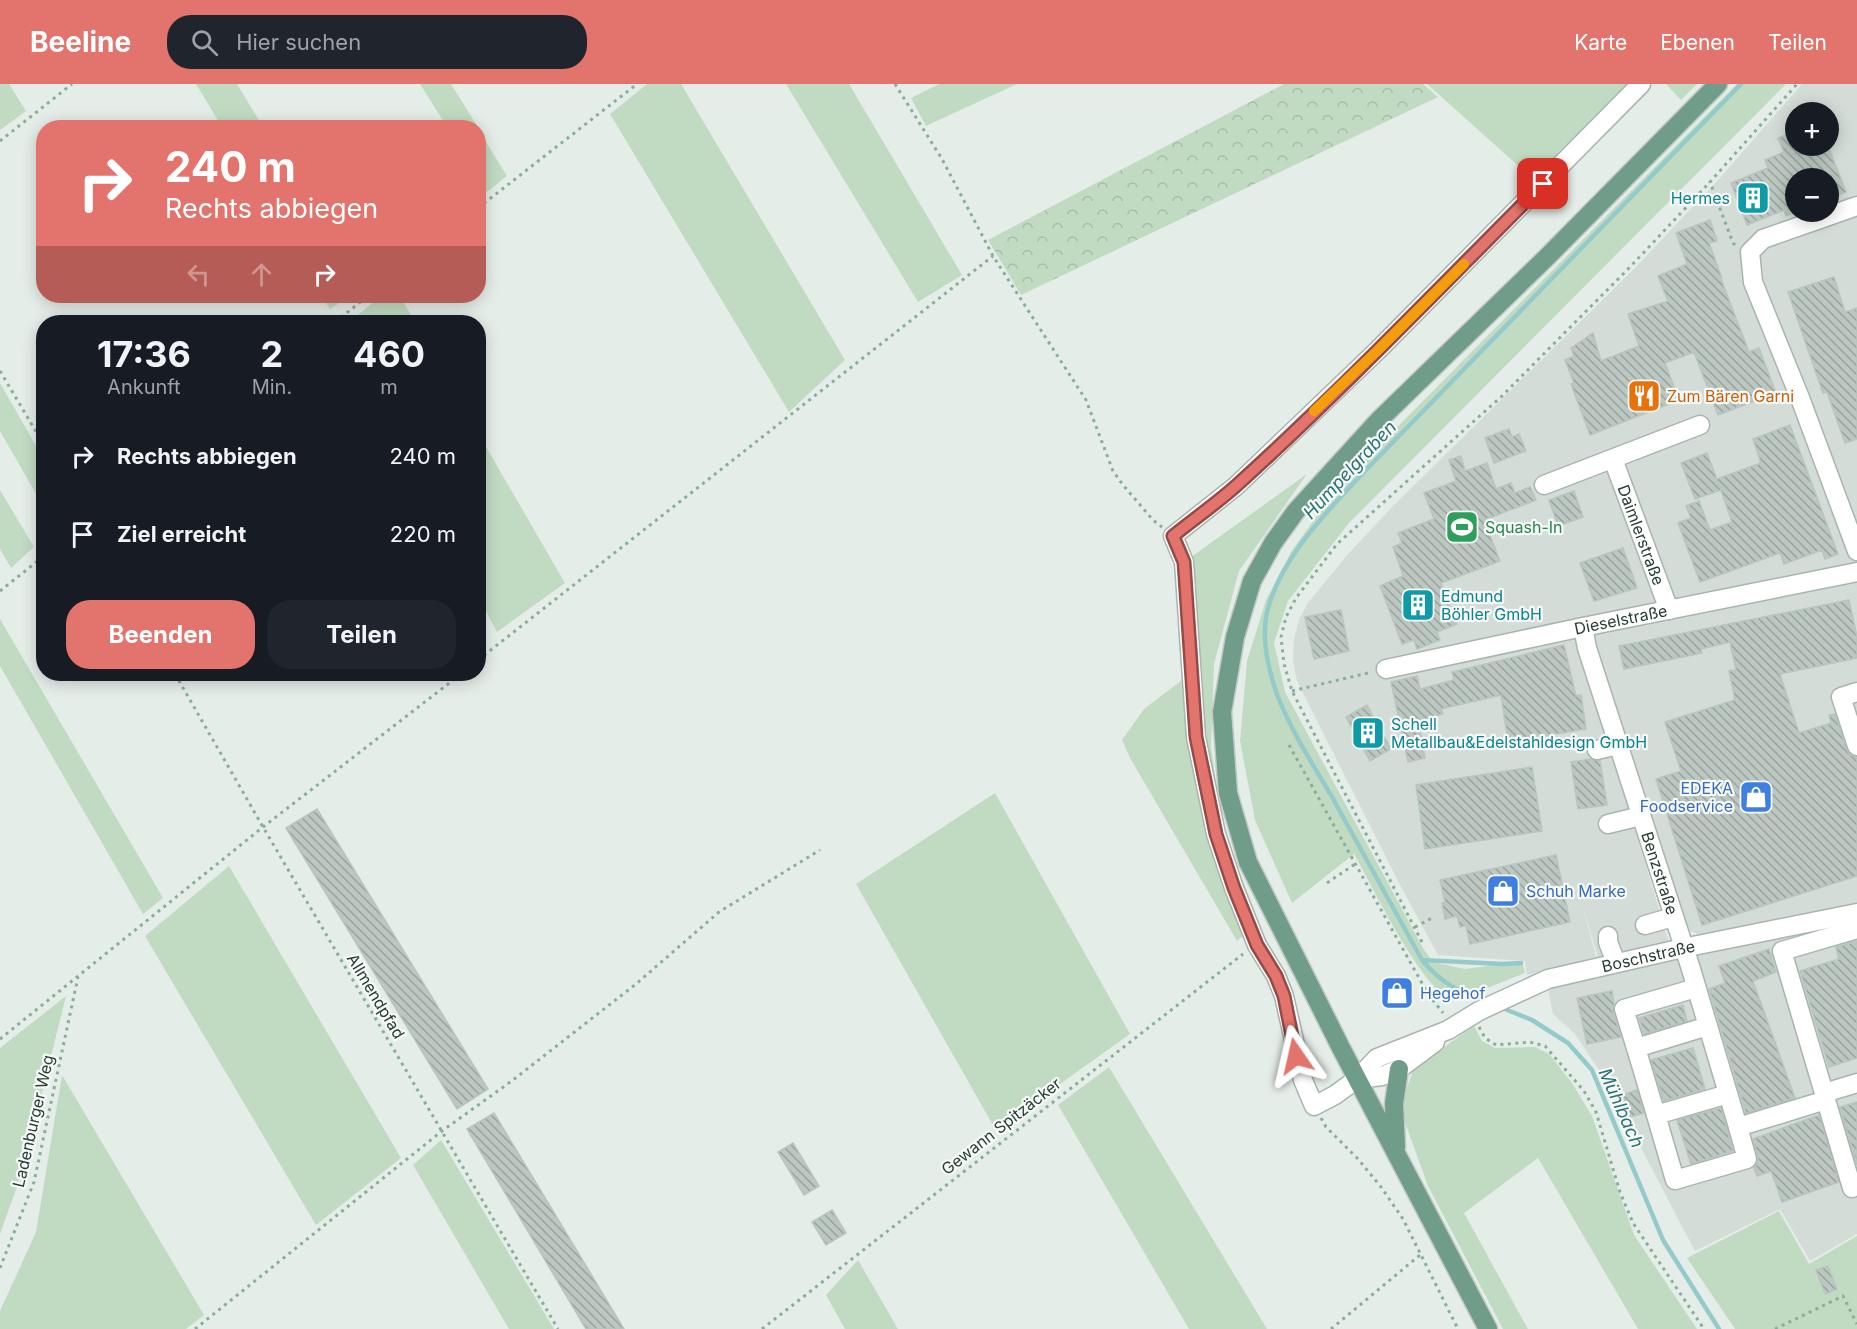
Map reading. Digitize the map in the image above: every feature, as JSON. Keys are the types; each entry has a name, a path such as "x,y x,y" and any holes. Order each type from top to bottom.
{"main road":[{"path":"1488,1329 1357,1079 1248,862 1228,793 1222,712 1235,637 1252,581 1273,543 1296,511 1378,421 1548,256 1718,84"},
{"path":"1396,1152 1394,1104 1399,1069"}],"street":[{"path":"1357,1079 1335,1095 1314,1106 1303,1080 1284,996 1276,976 1257,945 1234,888 1214,823 1196,737 1184,562 1173,536 1236,486 1378,350 1641,84"},
{"path":"1857,206 1763,239 1750,252 1753,282 1800,398 1849,506 1857,551"},
{"path":"1544,485 1700,425"},
{"name":"Daimlerstraße","path":"1613,459 1669,610"},
{"name":"Dieselstraße","path":"1386,669 1857,572"},
{"name":"Benzstraße","path":"1583,627 1587,648 1708,1026 1747,1159 1675,1180 1656,1115"},
{"path":"1857,692 1841,697 1857,746"},
{"path":"1597,750 1618,745"},
{"path":"1608,824 1641,816"},
{"name":"Boschstraße","path":"1357,1079 1377,1058 1451,1028 1501,1000 1548,979 1683,948 1857,913"},
{"path":"1645,925 1673,917"},
{"path":"1852,1188 1782,951 1857,929"},
{"path":"1608,936 1616,963"},
{"path":"1696,988 1624,1009 1656,1115 1728,1094"},
{"path":"1636,1048 1708,1026"},
{"name":"Boschstraße","path":"1357,1079 1382,1076 1399,1069 1451,1028"},
{"path":"1738,1127 1857,1083"}],"path":[{"path":"0,141 72,84"},
{"path":"486,202 637,84"},
{"path":"896,84 942,159 993,256 1086,400 1113,471 1153,520 1173,536"},
{"path":"1422,942 1292,691 1284,664 1281,637 1286,617 1296,598 1337,544 1502,396 1631,266 1797,84"},
{"path":"1710,182 1732,243 1750,252"},
{"path":"486,654 993,256"},
{"path":"344,315 359,303"},
{"path":"0,371 36,432"},
{"path":"0,591 36,562"},
{"path":"1292,691 1386,669"},
{"name":"Allmendpfad","path":"179,681 558,1329"},
{"path":"0,1039 263,827 452,681"},
{"path":"1289,745 1428,994 1451,1028"},
{"path":"195,1329 442,1131 513,1080 636,984 719,912 820,850"},
{"path":"1327,883 1355,864"},
{"path":"1414,927 1434,916"},
{"name":"Gewann Spitzäcker","path":"762,1329 1237,958 1257,945"},
{"name":"Ladenburger Weg","path":"0,1268 34,1182 79,976"},
{"path":"1476,1013 1485,1038 1496,1045 1530,1042 1545,1046 1584,1091 1596,1112 1620,1192 1633,1223 1704,1329"},
{"path":"1314,1106 1326,1127 1358,1159 1403,1219 1458,1329"},
{"path":"1331,1329 1420,1255"},
{"path":"1775,1329 1843,1296 1857,1324"}],"shaded area":[{"path":"1802,84 1857,84 1857,903 1702,935 1689,931 1656,830 1637,836 1674,959 1857,922 1857,1234 1810,1261 1780,1209 1695,1251 1605,1079 1575,1034 1553,1014 1548,989 1603,974 1582,904 1596,957 1527,975 1525,961 1438,955 1297,681 1293,661 1294,639 1299,620 1307,604 1349,553 1393,506 1634,269 1718,180 1785,103 1785,156 1839,156 1839,102 1786,102"}],"green space":[{"path":"0,84 9,84 26,111 0,130"},
{"path":"196,84 237,84 259,120 218,120"},
{"path":"420,84 451,84 474,120 443,120"},
{"path":"647,84 681,84 845,360 789,412 610,114"},
{"path":"786,84 849,84 962,275 918,302"},
{"path":"939,84 1017,84 926,126 911,98"},
{"path":"1284,84 1423,84 1438,97 1021,295 988,240"},
{"path":"1427,84 1628,84 1534,180"},
{"path":"1666,84 1697,84 1681,100"},
{"path":"1737,84 1786,84 1349,523 1288,601 1274,643 1285,692 1423,948 1433,962 1465,969 1522,961 1525,973 1455,1001 1442,994 1414,960 1354,854 1292,903 1255,820 1240,741 1247,661 1266,600 1291,552 1336,489"},
{"path":"486,142 507,176 487,192 486,190"},
{"path":"326,303 339,303 330,309"},
{"path":"372,303 404,303 411,315 358,315"},
{"path":"0,383 36,446 36,494 0,431"},
{"path":"486,447 565,583 497,632 486,611"},
{"path":"1307,474 1239,571 1214,664 1211,746 1222,826 1263,934 1257,945 1216,834 1184,562"},
{"path":"0,490 34,547 11,568 0,549"},
{"path":"0,619 163,898 143,914 0,666"},
{"path":"1182,680 1212,836 1247,932 1237,941 1130,758 1122,740 1144,709"},
{"path":"995,793 1130,1034 1046,1094 998,1134 856,884"},
{"path":"229,866 401,1158 316,1225 145,936"},
{"path":"66,996 22,1173 0,1234 0,1048"},
{"path":"1474,1026 1482,1041 1495,1048 1535,1047 1549,1054 1572,1083 1592,1116 1634,1235 1697,1329 1638,1329 1538,1158 1464,1213 1528,1329 1503,1329 1428,1186 1403,1117 1406,1090 1414,1068"},
{"path":"1109,1067 1267,1329 1189,1329 1058,1105"},
{"path":"62,1075 204,1315 186,1329 0,1329 0,1311 36,1232"},
{"path":"441,1140 554,1329 509,1329 413,1165"},
{"path":"1779,1211 1809,1264 1857,1236 1857,1329 1735,1329 1687,1258"},
{"path":"858,1260 898,1329 845,1329 826,1295"}],"building":[{"path":"1785,135 1785,156 1832,156 1837,168 1785,168 1785,213 1784,210 1747,225 1731,183 1768,168 1765,160 1784,152 1778,138"},
{"path":"1839,174 1846,192 1839,195"},
{"path":"1710,220 1717,241 1709,243 1721,279 1749,352 1759,348 1776,393 1718,415 1694,352 1665,363 1679,400 1590,435 1571,384 1574,383 1565,360 1574,356 1571,348 1593,333 1601,361 1639,346 1628,314 1668,301 1658,276 1687,264 1676,233"},
{"path":"1834,277 1845,312 1857,308 1857,439 1845,443 1827,392 1823,393 1788,292"},
{"path":"1790,425 1838,554 1825,559 1822,550 1784,564 1780,553 1700,582 1678,523 1691,518 1686,506 1699,501 1710,530 1732,522 1717,479 1761,463 1753,439"},
{"path":"1509,429 1512,437 1519,434 1526,451 1494,463 1485,438"},
{"path":"1707,453 1721,490 1695,499 1681,463"},
{"path":"1461,456 1465,471 1487,463 1496,489 1511,483 1515,493 1530,487 1536,500 1484,520 1500,561 1441,583 1457,624 1437,632 1440,640 1417,649 1414,640 1402,644 1380,586 1403,576 1393,547 1402,543 1398,533 1434,519 1424,493 1456,481 1449,460"},
{"path":"1574,491 1583,517 1558,526 1549,500"},
{"path":"1623,548 1637,588 1594,601 1580,563"},
{"name":"EDEKA Foodservice","path":"1849,600 1857,637 1857,658 1780,674 1799,733 1831,723 1829,715 1835,714 1847,750 1850,755 1857,757 1857,876 1702,925 1656,779 1681,771 1665,722 1735,700 1729,671 1736,670 1730,642 1701,649 1702,653 1624,669 1619,646"},
{"path":"1341,610 1349,651 1314,659 1305,617"},
{"path":"1564,645 1576,696 1581,695 1586,729 1508,742 1501,695 1441,709 1443,714 1418,721 1425,758 1408,762 1391,682 1417,676 1420,689 1454,680 1452,672"},
{"name":"Schell Metallbau&Edelstahldesign GmbH","path":"1367,705 1391,749 1370,761 1346,717"},
{"path":"1590,759 1600,761 1607,805 1578,809 1571,762"},
{"path":"1532,767 1542,831 1425,849 1416,785"},
{"path":"317,809 488,1089 457,1109 286,828"},
{"name":"Schuh Marke","path":"1556,855 1570,922 1470,944 1466,926 1460,927 1457,916 1445,919 1442,903 1445,902 1440,880"},
{"path":"1857,941 1857,1058 1829,1067 1800,971 1839,959 1836,947"},
{"path":"1769,949 1776,972 1753,981 1795,1098 1746,1113 1709,989 1725,983 1719,966"},
{"name":"Hegehof","path":"1403,983 1409,995 1391,1004 1385,992"},
{"path":"1612,991 1613,1012 1621,1037 1587,1044 1577,998"},
{"path":"1683,1005 1687,1021 1644,1034 1639,1018"},
{"path":"1693,1048 1705,1089 1664,1101 1651,1060"},
{"path":"1637,1090 1644,1113 1630,1117 1622,1095"},
{"path":"1857,1102 1857,1165 1840,1107"},
{"path":"1721,1108 1733,1151 1691,1164 1677,1120"},
{"path":"494,1113 624,1329 586,1329 467,1129"},
{"path":"1819,1115 1839,1182 1782,1202 1771,1171 1757,1176 1754,1168 1758,1157 1753,1139"},
{"path":"793,1143 819,1186 804,1195 778,1152"},
{"path":"832,1210 846,1233 826,1245 812,1222"},
{"path":"1828,1266 1837,1289 1825,1294 1816,1270"}],"waterway":[{"name":"Humpelgraben","path":"1487,1002 1451,986 1422,960 1303,748 1278,697 1267,655 1265,633 1267,612 1282,573 1293,555 1333,506 1741,84"},
{"name":"Mühlbach","path":"1422,960 1521,963"},
{"name":"Mühlbach","path":"1500,1007 1532,1020 1568,1043 1592,1070 1663,1240 1719,1329"}],"slow traffic":[{"path":"1314,411 1464,264"}],"place":[{"name":"Hermes","path":"1753,198"},
{"name":"Zum Bären Garni","path":"1644,396"},
{"name":"Squash-In","path":"1462,527"},
{"name":"Edmund Böhler GmbH","path":"1418,605"},
{"name":"Schell Metallbau&Edelstahldesign GmbH","path":"1368,733"},
{"name":"EDEKA Foodservice","path":"1756,797"},
{"name":"Schuh Marke","path":"1503,891"},
{"name":"Hegehof","path":"1397,993"}],"route":[{"path":"1296,1056 1284,996 1276,976 1257,945 1234,888 1216,834 1196,737 1184,562 1173,536 1236,486 1378,350 1543,184"}]}
